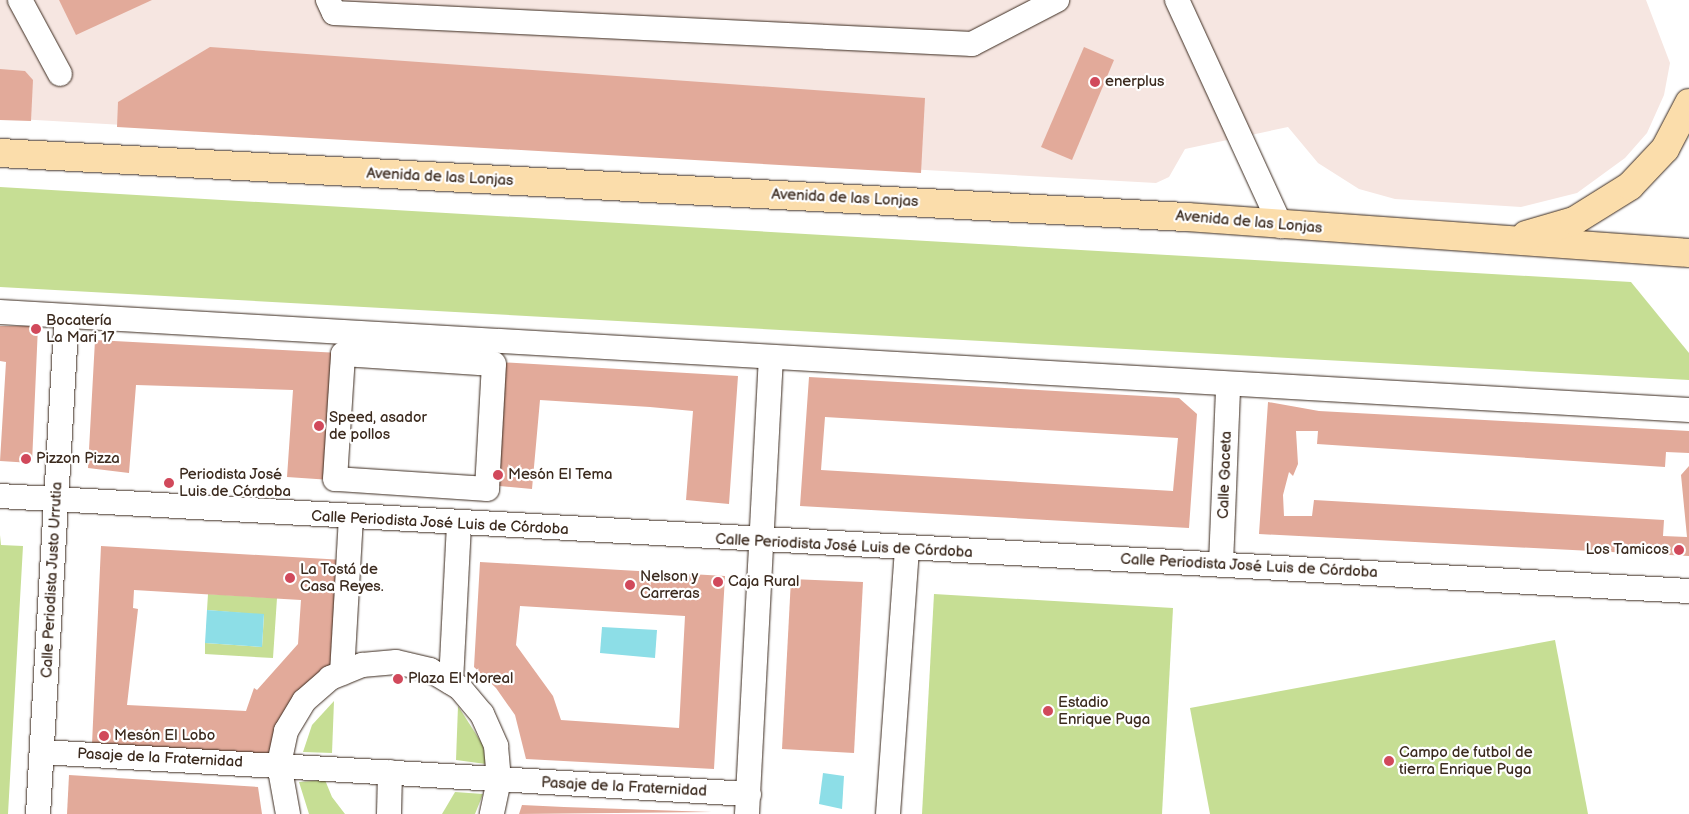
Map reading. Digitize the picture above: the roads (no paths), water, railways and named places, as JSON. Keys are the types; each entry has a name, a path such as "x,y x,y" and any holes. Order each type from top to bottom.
{"main road":[{"path":"1502,239 1574,221 1612,200 1665,149 1689,104"},
{"name":"Avenida de las Lonjas","path":"0,153 1187,216 1281,226 1502,239 1689,253"}],"street":[{"path":"20,0 60,74"},
{"path":"328,0 334,13 972,44 1057,0"},
{"path":"1176,0 1281,226"},
{"path":"0,312 67,316 348,344 485,352 771,359 1228,386 1689,410"},
{"name":"Calle Periodista Justo Urrutia","path":"38,814 67,316"},
{"path":"342,673 344,517 341,480 348,344"},
{"path":"451,682 466,524 476,488 485,352"},
{"path":"748,804 771,359"},
{"name":"Calle Gaceta","path":"1221,564 1228,386"},
{"path":"341,480 476,488"},
{"name":"Calle Periodista José Luis de Córdoba","path":"0,496 761,542 1221,564 1689,591"},
{"path":"888,814 907,549"},
{"path":"288,814 278,764 286,731 304,701 342,673 362,665 396,662 430,670 451,682 482,714 496,746 499,780 492,814"},
{"name":"Pasaje de la Fraternidad","path":"42,752 278,764"},
{"path":"278,764 499,780"},
{"path":"389,814 390,772"},
{"name":"Pasaje de la Fraternidad","path":"499,780 748,804"}],"water":[{"path":"207,610 264,614 262,647 205,643"},
{"path":"602,627 657,630 655,658 600,653"},
{"path":"823,773 844,776 842,809 819,804"}],"place":[{"name":"enerplus","path":"1095,82"},
{"name":"Bocatería La Mari 17","path":"36,329"},
{"name":"Speed, asador de pollos","path":"319,426"},
{"name":"Pizzon Pizza","path":"26,459"},
{"name":"Mesón El Tema","path":"498,475"},
{"name":"Periodista José Luis de Córdoba","path":"169,483"},
{"name":"Los Tamicos","path":"1679,550"},
{"name":"La Tostá de Casa Reyes.","path":"290,578"},
{"name":"Caja Rural","path":"718,582"},
{"name":"Nelson y Carreras","path":"630,585"},
{"name":"Plaza El Moreal","path":"398,679"},
{"name":"Estadio Enrique Puga","path":"1048,711"},
{"name":"Mesón El Lobo","path":"104,736"},
{"name":"Campo de futbol de tierra Enrique Puga","path":"1389,761"}]}
